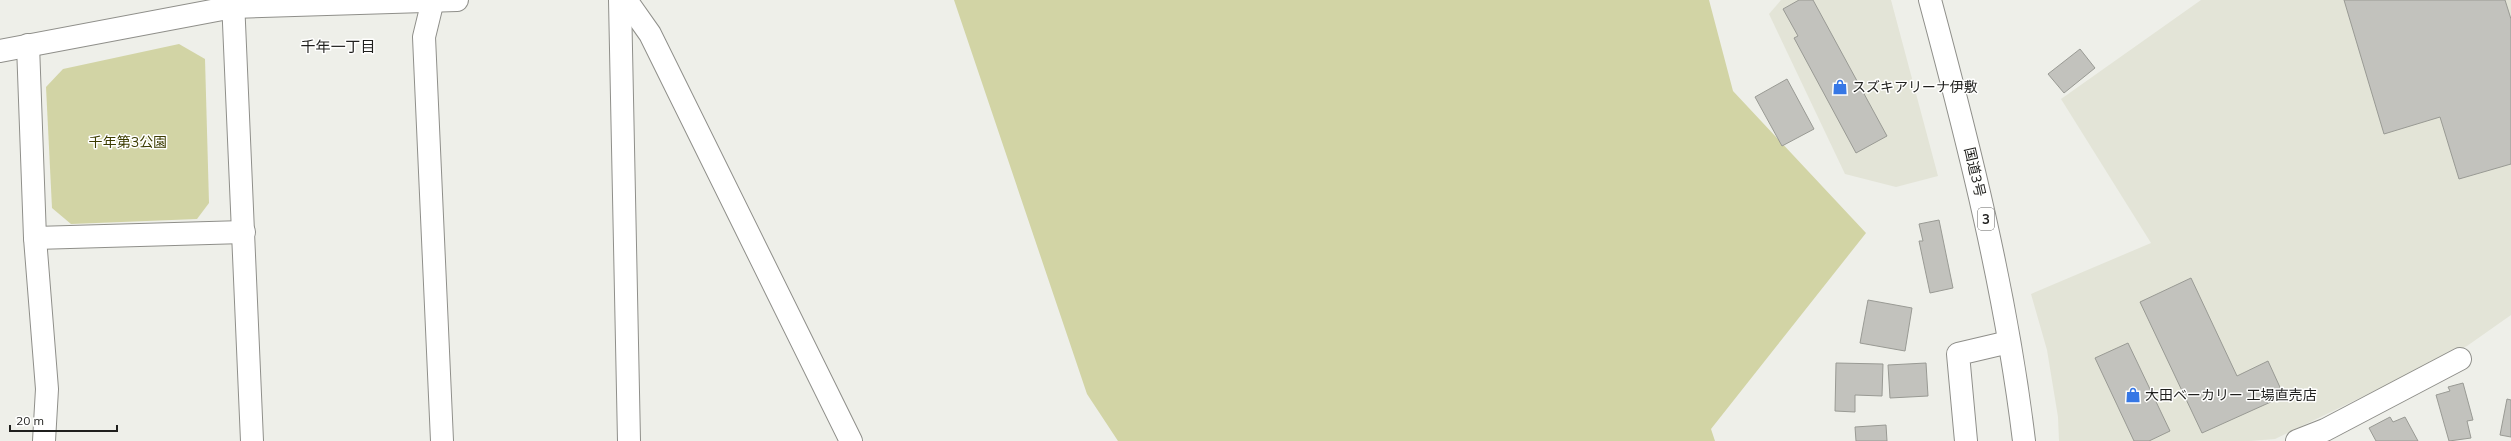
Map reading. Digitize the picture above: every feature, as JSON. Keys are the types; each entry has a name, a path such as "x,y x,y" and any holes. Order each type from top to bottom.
{"main road":[{"path":"0,51 233,4 457,0"},
{"path":"620,0 628,441"},
{"path":"626,0 650,34 851,441"},
{"name":"国道3号","path":"1930,0 1961,115 1990,236 2009,342 2024,441"},
{"path":"433,1 424,37 442,441"},
{"path":"233,4 252,441"},
{"path":"28,45 35,238 47,389 44,441"},
{"path":"35,238 244,232"},
{"path":"1966,441 1958,354 2009,342"},
{"path":"2297,441 2325,430 2460,359"}],"shaded area":[{"path":"1781,0 1891,0 1938,176 1896,187 1845,174 1769,14"},
{"path":"2201,0 2511,0 2511,315 2467,346 2275,439 2250,441 2059,441 2058,417 2047,350 2031,294 2151,243 2061,99"}],"green space":[{"path":"954,0 1709,0 1733,91 1866,233 1711,429 1715,441 1118,441 1087,394"},
{"name":"千年第3公園","path":"179,44 205,59 209,203 197,219 71,224 52,208 46,87 63,69"}],"building":[{"name":"スズキアリーナ伊敷","path":"1799,0 1813,0 1887,136 1856,153 1794,38 1798,36 1783,9"},
{"path":"2344,0 2505,0 2511,19 2511,164 2459,179 2440,117 2384,134"},
{"path":"2080,49 2095,68 2064,93 2048,74"},
{"path":"1787,79 1814,129 1782,146 1755,97"},
{"path":"1939,220 1953,288 1930,293 1919,241 1923,241 1919,224"},
{"path":"2191,278 2237,376 2268,361 2284,396 2202,433 2140,302"},
{"path":"1868,300 1912,308 1905,351 1860,343"},
{"name":"大田ベーカリー 工場直売店","path":"2128,343 2170,431 2149,441 2134,441 2095,358"},
{"path":"1836,363 1883,364 1882,396 1855,395 1855,412 1835,411"},
{"path":"1926,363 1928,396 1890,398 1888,365"},
{"path":"2463,383 2473,420 2467,421 2471,438 2449,441 2436,395 2450,391 2448,387"},
{"path":"2507,399 2511,400 2511,437 2500,435"},
{"path":"2390,417 2393,422 2405,417 2418,441 2376,441 2369,428"},
{"path":"1886,425 1887,441 1856,441 1855,427"}],"place":[{"name":"スズキアリーナ伊敷","path":"1840,87"},
{"name":"大田ベーカリー 工場直売店","path":"2133,395"}],"district":[{"name":"千年一丁目","path":"338,46"}]}
